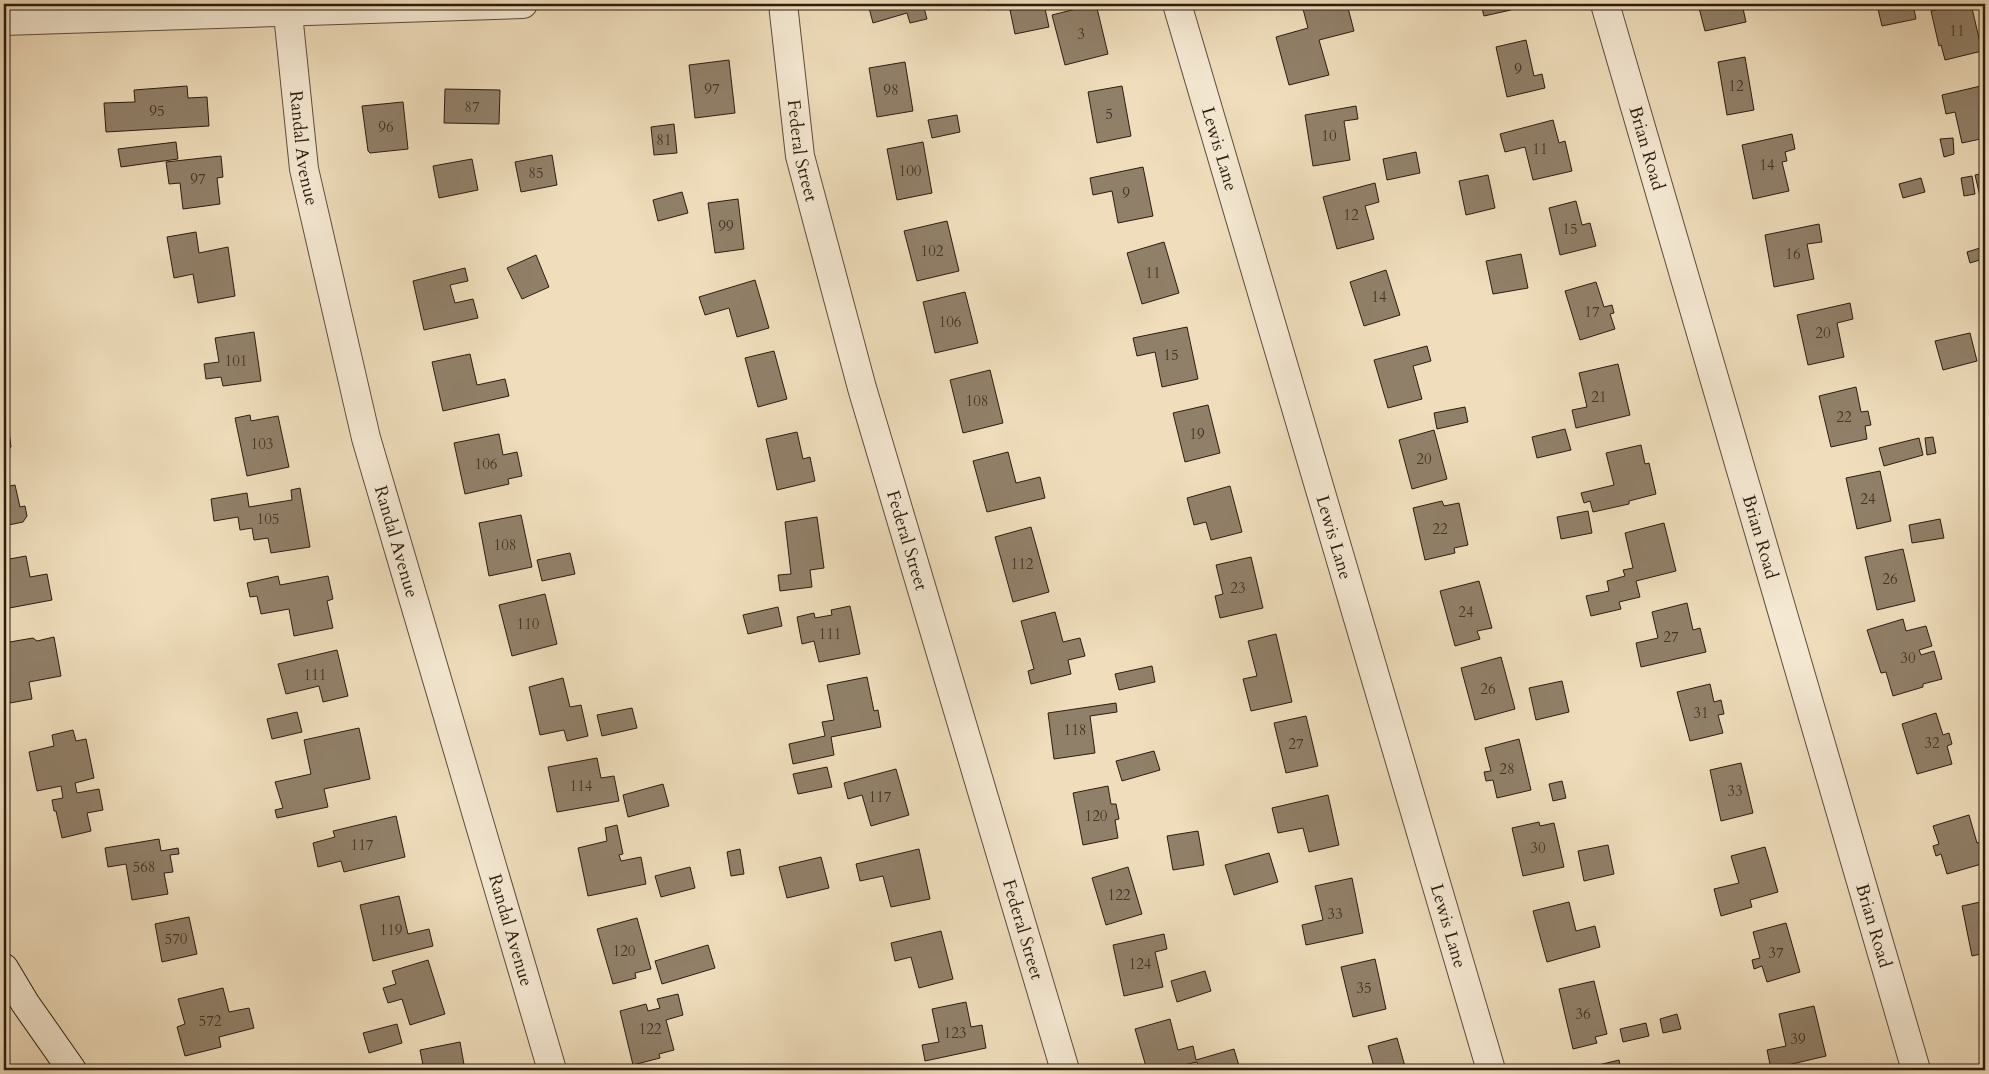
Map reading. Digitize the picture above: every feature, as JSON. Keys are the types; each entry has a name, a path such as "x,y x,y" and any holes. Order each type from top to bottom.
{"street":[{"path":"4,21 288,8 523,4"},
{"name":"Federal Street","path":"783,4 800,156 865,397 1065,1070"},
{"name":"Lewis Lane","path":"1177,4 1491,1070"},
{"name":"Brian Road","path":"1605,4 1916,1070"},
{"name":"Randal Avenue","path":"288,8 304,169 366,438 552,1070"},
{"path":"4,968 25,1003 72,1070"}],"building":[{"path":"868,4 923,4 927,19 910,23 907,13 873,23"},
{"path":"987,4 1009,4 988,10"},
{"path":"1044,4 1049,27 1015,34 1010,10"},
{"path":"1096,4 1108,54 1065,65 1052,15"},
{"path":"1324,4 1347,4 1354,31 1319,40 1329,75 1289,85 1276,37 1308,28 1303,9"},
{"path":"1481,4 1510,4 1511,10 1484,16"},
{"path":"1698,4 1742,4 1746,22 1705,31"},
{"path":"1902,4 1913,4 1916,19 1882,26 1878,9"},
{"path":"1971,4 1982,51 1945,60 1941,45 1939,46 1931,11"},
{"path":"1526,40 1534,76 1542,74 1545,88 1507,97 1496,47"},
{"path":"1745,57 1754,110 1727,115 1718,62"},
{"path":"729,60 735,113 695,118 689,65"},
{"path":"905,62 913,111 877,117 869,68"},
{"path":"1985,85 1985,138 1962,143 1955,112 1946,114 1942,95"},
{"path":"187,86 188,98 207,97 209,126 106,132 104,103 135,102 134,90"},
{"path":"1122,86 1131,136 1097,143 1088,92"},
{"path":"445,89 500,90 499,124 444,123"},
{"path":"403,102 408,149 370,153 368,151 362,106"},
{"path":"1356,106 1358,119 1344,121 1350,160 1313,166 1305,115"},
{"path":"957,115 960,132 932,138 928,120"},
{"path":"1553,120 1559,143 1565,141 1572,171 1533,180 1525,147 1505,152 1500,134"},
{"path":"674,124 677,153 654,155 651,127"},
{"path":"1792,134 1795,149 1785,152 1787,161 1782,162 1789,191 1753,199 1742,145"},
{"path":"1953,138 1954,154 1944,157 1940,139"},
{"path":"176,142 178,159 121,167 118,149"},
{"path":"923,142 932,193 897,200 887,149"},
{"path":"1416,152 1420,173 1387,180 1383,159"},
{"path":"552,155 557,185 521,192 515,162"},
{"path":"221,156 223,177 217,178 220,204 183,209 180,183 169,184 166,162"},
{"path":"472,159 478,190 439,198 433,166"},
{"path":"1143,167 1153,216 1118,223 1112,191 1093,195 1090,178"},
{"path":"1985,173 1985,217 1975,175"},
{"path":"1488,175 1495,208 1466,215 1459,181"},
{"path":"1972,176 1975,194 1964,196 1961,178"},
{"path":"1921,178 1925,192 1903,198 1899,184"},
{"path":"1375,183 1379,202 1365,206 1374,239 1337,249 1323,197"},
{"path":"682,192 688,213 658,221 653,200"},
{"path":"738,199 744,249 715,253 708,203"},
{"path":"1576,201 1582,225 1590,223 1596,246 1560,255 1549,208"},
{"path":"947,221 959,271 917,281 904,231"},
{"path":"1819,224 1822,242 1807,244 1814,279 1774,287 1765,235"},
{"path":"196,232 199,253 228,247 235,296 198,303 193,274 174,278 167,237"},
{"path":"1164,242 1179,293 1142,304 1127,253"},
{"path":"1980,248 1983,259 1970,263 1967,252"},
{"path":"1521,254 1528,288 1493,294 1486,261"},
{"path":"536,255 549,287 522,299 507,268"},
{"path":"465,268 468,281 450,285 455,303 473,299 478,318 424,330 413,281"},
{"path":"1386,270 1400,315 1364,326 1350,282"},
{"path":"755,280 769,328 737,337 729,308 705,315 699,297"},
{"path":"1596,282 1604,307 1612,305 1614,313 1610,314 1615,329 1580,340 1565,291"},
{"path":"965,292 978,343 935,353 923,302"},
{"path":"1850,303 1853,319 1837,323 1844,357 1808,365 1797,315"},
{"path":"1187,327 1198,379 1162,387 1155,352 1137,356 1133,338"},
{"path":"254,332 261,381 223,386 221,377 206,379 204,364 219,362 215,338"},
{"path":"1970,333 1977,361 1943,370 1935,341"},
{"path":"1427,346 1431,361 1413,366 1422,399 1388,408 1374,360"},
{"path":"774,351 787,399 758,407 745,358"},
{"path":"470,354 477,385 505,379 509,396 443,411 432,362"},
{"path":"1618,364 1630,415 1576,428 1572,410 1587,407 1579,373"},
{"path":"990,370 1003,423 963,433 950,380"},
{"path":"1856,387 1861,412 1868,411 1871,425 1865,426 1867,439 1831,447 1819,396"},
{"path":"1208,405 1220,453 1185,462 1173,413"},
{"path":"1465,407 1468,422 1437,429 1434,413"},
{"path":"250,415 251,421 278,416 289,467 247,476 235,418"},
{"path":"1565,429 1571,450 1537,458 1532,437"},
{"path":"1434,430 1447,479 1412,489 1399,440"},
{"path":"9,431 11,447 4,449 4,432"},
{"path":"797,432 803,459 810,457 815,481 777,490 766,439"},
{"path":"499,434 503,455 517,452 522,476 508,479 509,484 465,494 454,443"},
{"path":"1933,437 1936,453 1927,455 1925,438"},
{"path":"1919,438 1923,455 1884,466 1879,448"},
{"path":"1641,445 1645,464 1649,463 1656,494 1629,501 1629,504 1593,512 1590,501 1584,503 1581,493 1614,485 1606,453"},
{"path":"1008,452 1016,483 1040,477 1045,498 987,512 973,461"},
{"path":"1880,471 1891,521 1857,529 1846,478"},
{"path":"15,485 20,507 25,506 27,516 23,522 4,526 4,487"},
{"path":"1230,486 1242,532 1211,540 1206,522 1194,525 1187,498"},
{"path":"300,488 310,547 271,553 268,538 254,540 252,528 240,530 238,517 214,521 211,499 247,493 249,507 292,500 291,490"},
{"path":"1442,501 1444,506 1459,503 1468,545 1454,548 1455,553 1425,560 1413,508"},
{"path":"1588,511 1592,533 1561,539 1557,517"},
{"path":"521,515 532,567 489,576 479,523"},
{"path":"817,517 824,568 810,570 812,587 780,591 778,575 791,574 785,522"},
{"path":"1940,519 1944,538 1912,543 1909,525"},
{"path":"1664,523 1676,571 1636,581 1640,597 1619,602 1621,609 1591,616 1586,596 1609,591 1607,581 1625,576 1623,570 1633,568 1625,533"},
{"path":"1031,527 1049,592 1013,602 995,537"},
{"path":"1903,549 1915,601 1877,610 1865,557"},
{"path":"570,553 575,574 542,581 537,560"},
{"path":"26,556 30,577 47,574 52,600 4,609 4,560"},
{"path":"1251,557 1263,608 1220,618 1215,596 1223,594 1216,565"},
{"path":"278,576 280,585 328,576 333,599 327,601 333,628 294,636 289,609 261,614 257,596 250,597 247,583"},
{"path":"1479,581 1492,628 1477,631 1480,639 1455,646 1440,591"},
{"path":"545,594 557,644 512,656 499,605"},
{"path":"1687,603 1693,630 1700,628 1706,652 1641,667 1636,643 1658,638 1652,612"},
{"path":"850,606 860,654 819,662 814,641 802,644 797,617 814,613 815,618 832,615 831,610"},
{"path":"778,607 782,626 748,634 743,615"},
{"path":"1055,612 1063,642 1080,638 1085,656 1068,660 1071,674 1031,684 1028,671 1034,669 1021,621"},
{"path":"1903,619 1906,631 1926,626 1932,646 1919,650 1921,655 1934,651 1942,679 1923,684 1923,687 1893,696 1886,672 1881,673 1867,630"},
{"path":"1276,634 1292,702 1251,711 1243,679 1257,676 1248,641"},
{"path":"54,637 61,676 29,682 32,699 10,703 7,687 4,688 4,643 33,638 37,641"},
{"path":"337,650 348,696 323,702 319,686 286,694 278,664"},
{"path":"1501,657 1515,709 1475,720 1461,668"},
{"path":"1152,666 1155,682 1119,690 1115,674"},
{"path":"867,677 874,711 878,710 881,727 831,737 834,755 793,764 789,744 825,736 822,722 834,720 827,685"},
{"path":"563,678 570,707 581,705 588,736 567,741 564,730 540,735 529,687"},
{"path":"1562,681 1569,712 1536,720 1529,688"},
{"path":"1710,684 1714,702 1721,700 1724,714 1718,715 1723,733 1690,741 1677,692"},
{"path":"1116,703 1117,712 1090,716 1095,753 1054,759 1048,713"},
{"path":"632,708 637,728 602,736 597,715"},
{"path":"297,712 302,732 272,739 267,719"},
{"path":"1936,713 1943,735 1949,733 1952,744 1947,746 1952,764 1917,774 1902,724"},
{"path":"1306,716 1318,766 1286,773 1274,723"},
{"path":"359,728 370,779 324,789 328,807 277,818 275,810 283,808 275,782 311,774 304,740"},
{"path":"73,730 76,741 86,739 94,778 75,783 77,793 99,789 103,810 87,813 91,831 62,838 52,800 63,798 61,786 37,791 29,752 54,746 52,735"},
{"path":"1519,739 1531,790 1497,798 1493,780 1486,781 1484,772 1491,771 1485,748"},
{"path":"1154,751 1160,770 1122,781 1116,761"},
{"path":"597,758 601,778 614,776 619,801 557,812 548,767"},
{"path":"1741,763 1753,813 1721,821 1710,770"},
{"path":"827,767 832,787 798,794 793,774"},
{"path":"896,769 909,815 871,826 862,795 848,799 844,783"},
{"path":"1562,781 1566,798 1553,801 1549,784"},
{"path":"663,784 669,806 628,817 623,795"},
{"path":"1108,786 1111,804 1116,804 1119,819 1115,820 1118,838 1083,845 1073,793"},
{"path":"1328,795 1339,845 1309,852 1303,828 1278,833 1272,808"},
{"path":"1969,815 1977,843 1985,841 1985,863 1947,874 1941,854 1936,856 1933,846 1939,844 1933,826"},
{"path":"396,816 405,857 344,872 341,861 318,867 313,843 335,837 333,831"},
{"path":"1539,822 1540,826 1554,823 1564,867 1523,876 1512,828"},
{"path":"617,825 623,854 619,855 621,861 641,857 646,884 588,896 578,848 607,841 605,828"},
{"path":"1198,831 1204,865 1173,870 1167,836"},
{"path":"159,839 161,851 178,848 179,854 170,855 173,872 164,873 168,894 132,900 126,864 108,867 105,848"},
{"path":"1608,845 1614,874 1584,881 1578,851"},
{"path":"1765,847 1778,892 1750,900 1752,907 1721,916 1714,889 1739,883 1731,856"},
{"path":"740,849 744,874 731,876 727,852"},
{"path":"919,849 930,899 891,907 883,876 860,881 856,864"},
{"path":"1269,853 1278,882 1234,895 1225,865"},
{"path":"821,857 829,888 787,898 779,867"},
{"path":"690,867 695,888 661,897 655,876"},
{"path":"1128,867 1142,914 1106,925 1092,878"},
{"path":"1352,878 1363,933 1306,945 1302,925 1323,920 1315,886"},
{"path":"399,896 408,934 429,929 433,946 373,961 360,905"},
{"path":"1985,901 1985,953 1972,956 1962,906"},
{"path":"1569,902 1576,931 1595,926 1600,947 1547,962 1533,911"},
{"path":"189,917 197,954 162,962 155,924"},
{"path":"637,918 651,969 635,973 636,978 613,984 597,929"},
{"path":"1786,923 1800,972 1767,982 1762,966 1754,969 1752,960 1760,958 1753,932"},
{"path":"941,931 953,979 919,988 911,957 895,961 891,943"},
{"path":"1164,934 1167,949 1155,952 1163,987 1124,996 1113,945"},
{"path":"708,945 715,968 662,984 655,961"},
{"path":"1375,959 1386,1009 1353,1017 1341,967"},
{"path":"428,960 445,1014 410,1025 402,999 388,1003 383,988 396,984 392,971"},
{"path":"1205,971 1211,991 1177,1002 1171,981"},
{"path":"1594,981 1607,1034 1595,1037 1597,1043 1573,1049 1559,989"},
{"path":"223,988 229,1012 249,1008 254,1028 219,1037 221,1047 185,1056 177,1027 185,1024 178,999"},
{"path":"678,994 683,1015 666,1020 674,1050 659,1054 660,1058 633,1065 620,1011 646,1004 648,1011 660,1008 657,999"},
{"path":"966,1002 971,1027 982,1025 986,1048 925,1061 922,1045 939,1042 932,1009"},
{"path":"1814,1006 1826,1056 1771,1069 1767,1050 1786,1046 1779,1014"},
{"path":"1677,1014 1681,1029 1663,1033 1660,1019"},
{"path":"1170,1019 1178,1050 1193,1046 1196,1060 1234,1049 1240,1069 1200,1070 1197,1062 1184,1065 1185,1070 1147,1070 1135,1029"},
{"path":"1646,1023 1649,1036 1623,1042 1620,1029"},
{"path":"397,1024 402,1043 369,1053 363,1033"},
{"path":"1397,1038 1406,1070 1375,1070 1368,1046"},
{"path":"460,1042 465,1070 424,1070 420,1050"},
{"path":"1619,1060 1621,1070 1578,1070"}]}
